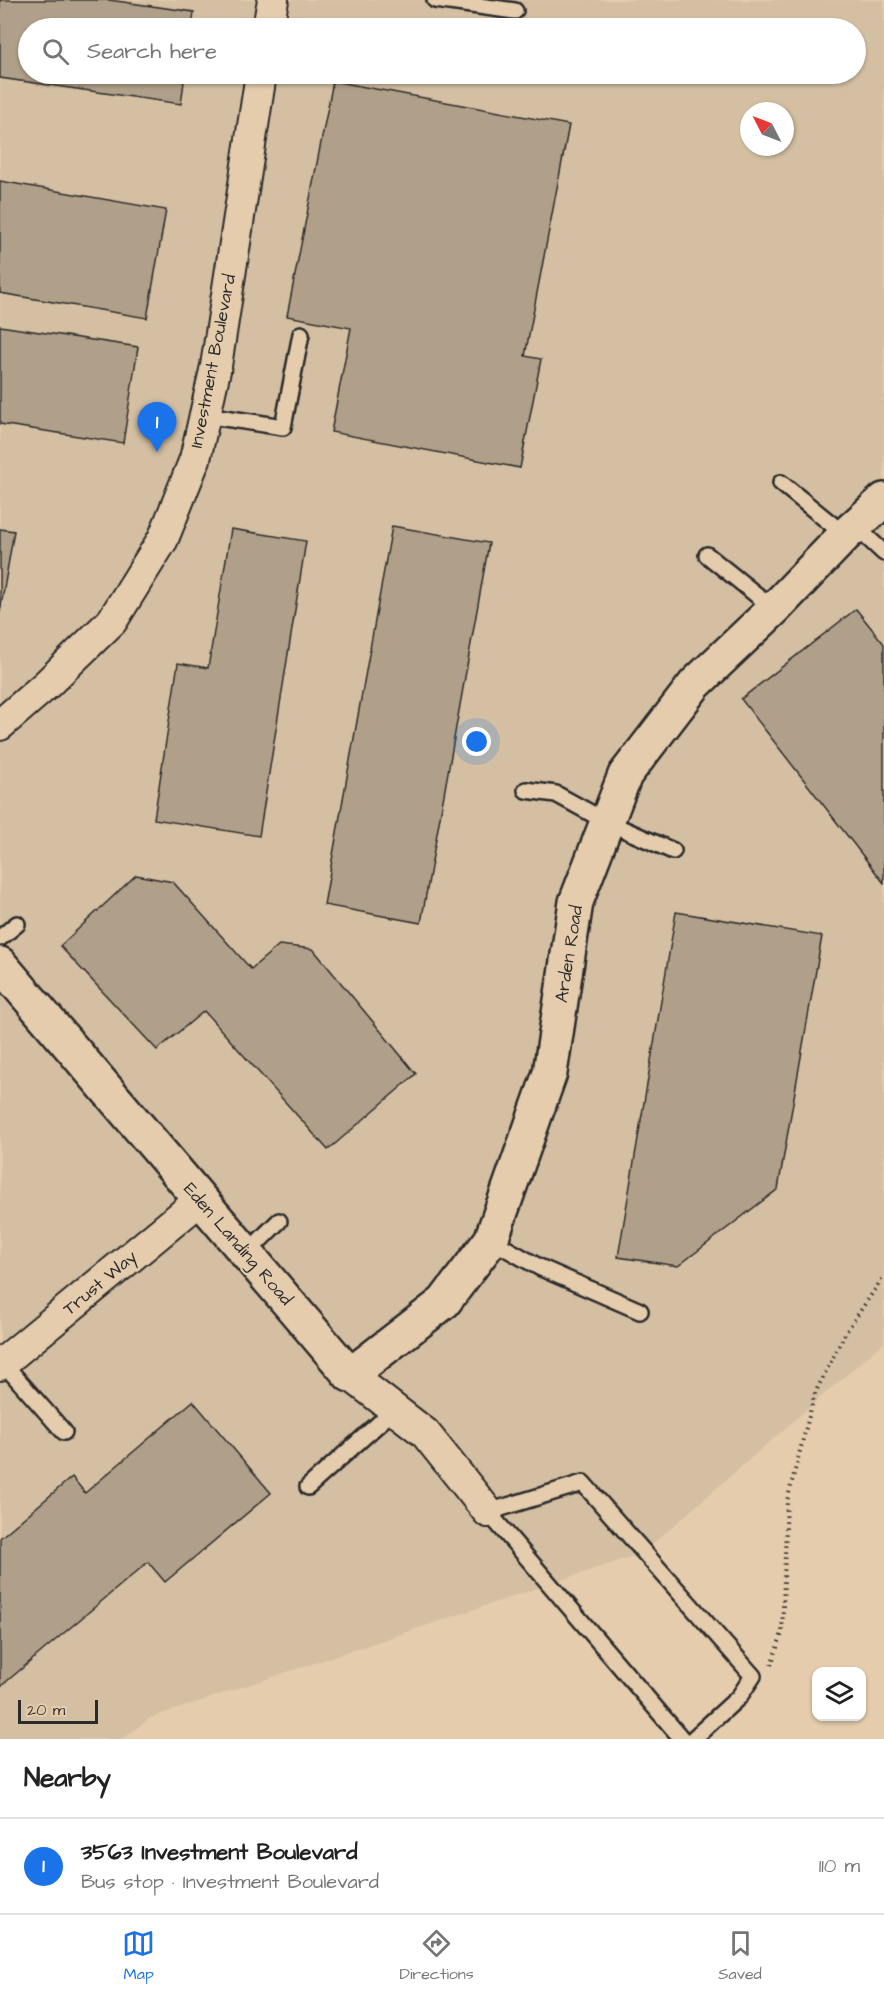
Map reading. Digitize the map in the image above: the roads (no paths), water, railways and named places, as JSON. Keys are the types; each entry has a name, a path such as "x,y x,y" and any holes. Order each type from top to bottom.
{"street":[{"path":"270,18 273,0"},
{"name":"Investment Boulevard","path":"0,725 46,685 112,621 163,539 195,459 206,415 216,366 259,84"},
{"name":"Arden Road","path":"350,1375 444,1302 491,1240 550,1073 576,902 625,775 695,684 884,500"},
{"name":"Eden Landing Road","path":"3,975 350,1375 425,1433 488,1512"},
{"name":"Trust Way","path":"2,1364 200,1200"}],"lane":[{"path":"435,0 515,11"},
{"path":"206,415 284,427 301,334"},
{"path":"781,483 884,553"},
{"path":"707,555 774,609"},
{"path":"526,790 556,794 607,822 673,851"},
{"path":"0,938 17,924"},
{"path":"246,1254 279,1221"},
{"path":"491,1240 539,1267 640,1311"},
{"path":"2,1364 64,1432"},
{"path":"308,1487 394,1409"},
{"path":"682,1739 488,1512 583,1484 753,1676 739,1697 693,1739"}],"place":[{"name":"3563 Investment Boulevard","path":"157,452"}]}
